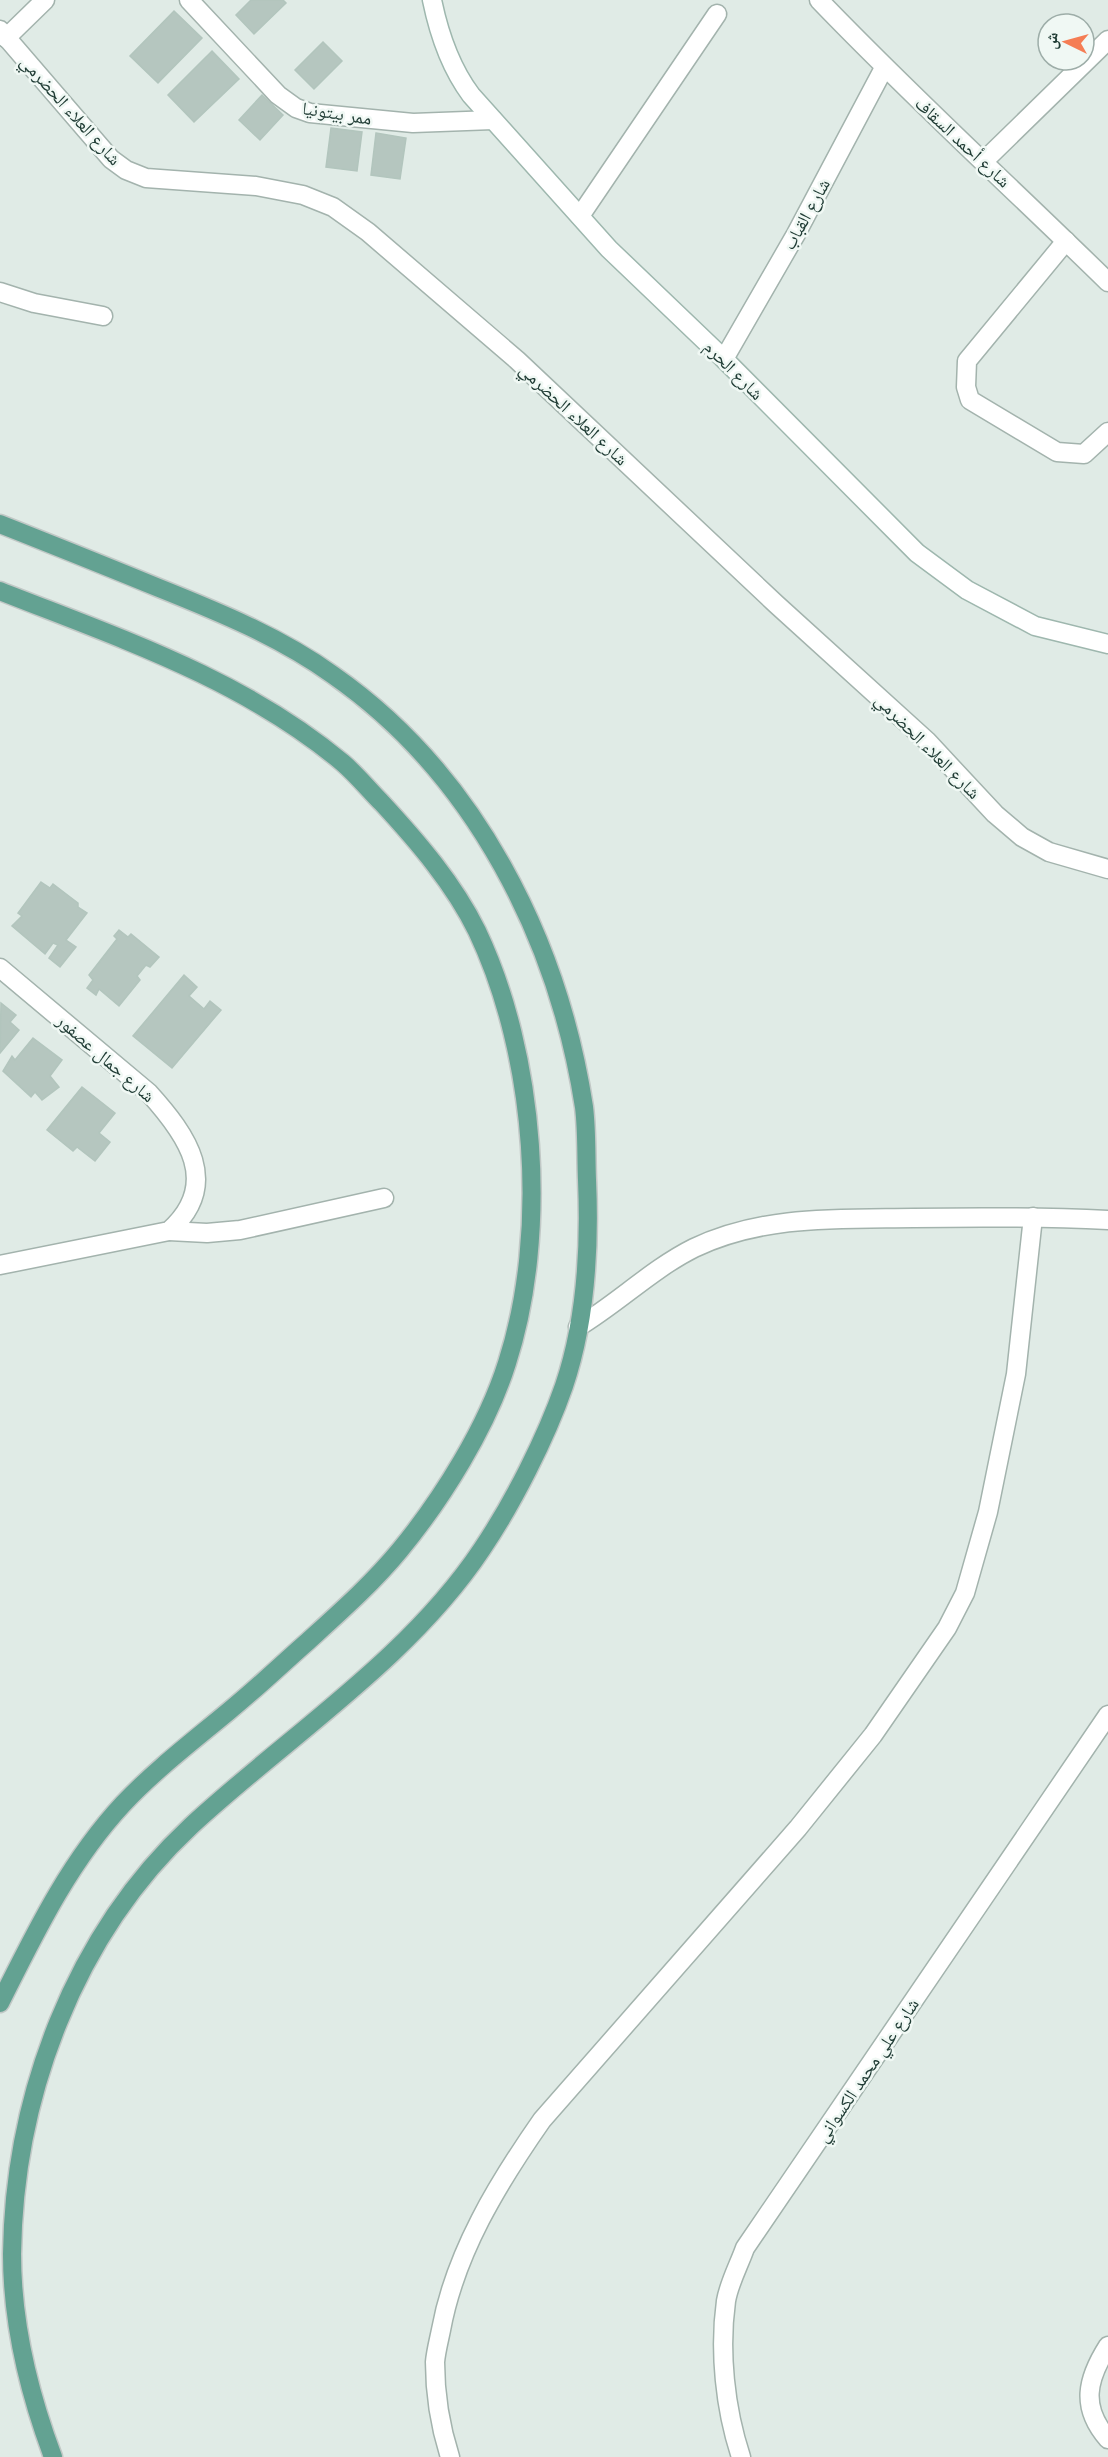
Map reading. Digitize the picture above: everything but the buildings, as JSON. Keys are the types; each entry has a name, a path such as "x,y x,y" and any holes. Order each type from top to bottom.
{"main road":[{"path":"0,524 217,612 288,646 333,675 394,724 427,757 501,863 534,929 555,986 571,1045 584,1111 588,1200 588,1251 578,1328 565,1384 518,1487 483,1548 457,1583 390,1656 239,1782 184,1833 150,1869 101,1936 72,1994 33,2094 15,2200 12,2259 16,2311 24,2357 37,2412 52,2457"},
{"path":"0,591 195,669 242,693 318,743 348,767 410,833 449,885 476,930 497,980 521,1065 529,1133 532,1198 522,1304 506,1366 487,1412 449,1483 399,1551 352,1602 124,1803 99,1832 58,1892 0,2003"}],"street":[{"path":"3,34 45,0"},
{"name":"شارع أحمد السقاف","path":"819,0 884,68 984,161 1108,282"},
{"name":"ممر بيتونيا","path":"199,3 278,95 296,108 310,113 413,123 493,120"},
{"name":"شارع الحرم","path":"435,4 458,77 493,120 609,249 724,359 917,553 967,590 1035,626 1108,644"},
{"path":"580,216 717,14"},
{"name":"شارع العلاء الحضرمي","path":"3,34 111,159 126,170 146,178 256,186 303,195 333,207 368,232 517,360 776,604 927,741 995,814 1022,837 1048,852 1108,869"},
{"path":"984,161 1108,40"},
{"name":"شارع القباب","path":"724,359 796,234 884,68"},
{"path":"1066,241 968,361 966,387 970,400 1057,452 1084,454 1108,432"},
{"path":"0,292 34,303 103,316"},
{"name":"شارع جمال عصفور","path":"0,969 129,1074 168,1114 190,1149 198,1182 192,1204 183,1219 169,1231"},
{"path":"0,1265 169,1231 207,1233 240,1230 384,1198"},
{"path":"578,1328 669,1262 722,1237 752,1228 816,1219 1033,1217 1108,1220"},
{"path":"450,2457 443,2436 435,2360 443,2317 469,2243 508,2169 556,2103 798,1828 866,1744 947,1628 965,1593 988,1512 1016,1374 1033,1217"},
{"name":"شارع علي محمد الكسواني","path":"741,2457 728,2405 723,2343 726,2298 745,2248 1108,1715"},
{"path":"1108,2346 1097,2363 1091,2379 1089,2401 1089,2409 1097,2426 1108,2439"}]}
